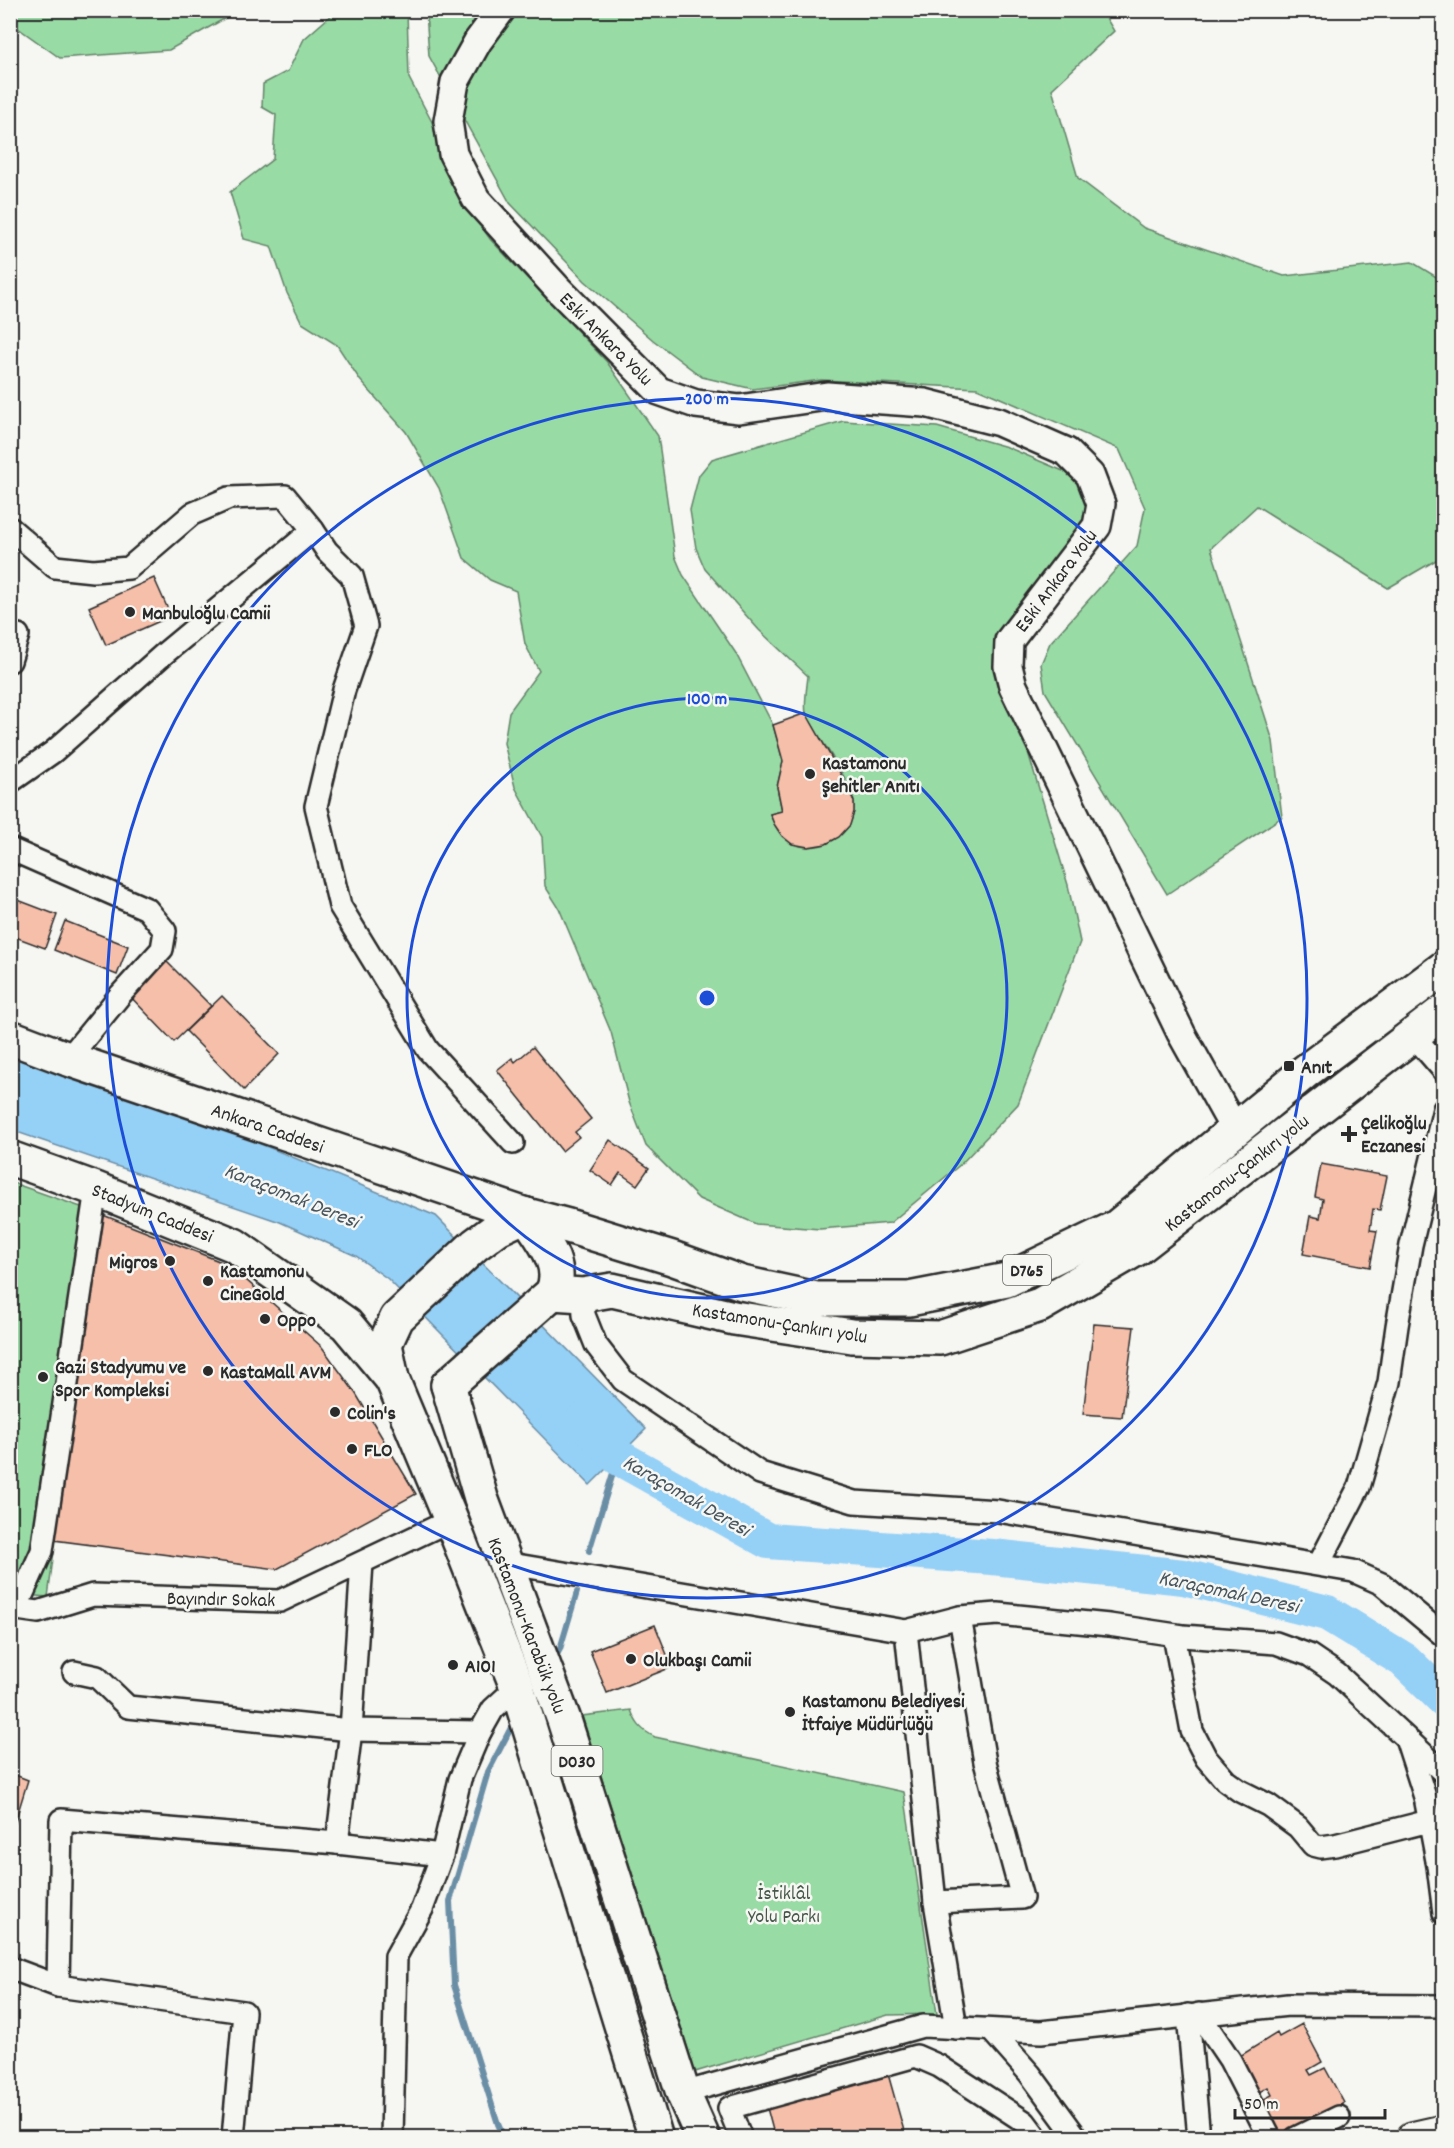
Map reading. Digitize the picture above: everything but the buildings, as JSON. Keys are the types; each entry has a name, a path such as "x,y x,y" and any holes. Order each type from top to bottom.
{"main road":[{"name":"Kastamonu-Çankırı yolu","path":"526,1215 662,1255 742,1283 816,1299 909,1299 1007,1280 1117,1227 1306,1071 1443,968"},
{"name":"Kastamonu-Çankırı yolu","path":"567,1294 612,1290 734,1318 852,1336 940,1338 1040,1305 1138,1248 1443,1011"},
{"name":"Ankara Caddesi","path":"10,1037 68,1059 526,1215"},
{"name":"Stadyum Caddesi","path":"10,1158 96,1189 234,1245 346,1324 392,1379"},
{"path":"392,1379 424,1386 448,1385 567,1294 557,1284 554,1258 526,1215 498,1228 475,1245 397,1318 385,1344 392,1379 452,1520 517,1687 648,2135"},
{"name":"Kastamonu-Karabük yolu","path":"448,1385 481,1498 564,1720 683,2093 703,2138"},
{"path":"1413,2138 1443,2131"}],"street":[{"name":"Eski Ankara Yolu","path":"501,10 478,41 456,82 448,121 453,154 476,199 558,290 659,391 696,404 739,409 827,396 925,403 999,422 1067,452 1090,475 1101,504 1097,526 1009,642 1008,666 1013,686 1181,1033 1235,1130"},
{"path":"10,528 55,567 93,571 129,568 192,514 229,498 285,496 327,551 352,576 366,626 344,690 316,806 340,906 428,1050 513,1143"},
{"path":"10,782 53,752 165,653 313,530"},
{"path":"10,634 18,635 10,661"},
{"path":"10,849 147,909 165,931 162,949 121,994 68,1059"},
{"path":"1413,1035 1443,1071"},
{"path":"1319,1564 1359,1487 1389,1382 1411,1245 1443,1109"},
{"path":"10,1601 19,1602 42,1551 96,1189"},
{"path":"567,1294 584,1315 596,1345 623,1380 760,1473 854,1502 998,1511 1353,1571 1382,1584 1443,1636"},
{"name":"Bayındır Sokak","path":"10,1608 38,1612 93,1595 280,1601 452,1520"},
{"path":"337,1843 351,1730 362,1563"},
{"path":"506,1563 906,1630 960,1617 998,1614 1109,1625 1174,1635 1276,1643 1309,1655 1337,1674 1443,1773"},
{"path":"935,1902 1022,1898 985,1762 960,1617"},
{"path":"906,1630 935,1902 956,2028"},
{"path":"1174,1635 1192,1731 1206,1758 1226,1781 1268,1805 1298,1827 1313,1845 1321,1847 1335,1845 1429,1821"},
{"path":"74,1672 97,1677 128,1707 351,1730 480,1732"},
{"path":"392,2138 396,1956 422,1909 442,1855 460,1779 480,1732 493,1709 517,1687"},
{"path":"1407,1741 1425,1797 1438,1866 1443,1913"},
{"path":"58,1986 62,1820 337,1843 442,1855"},
{"path":"10,1968 58,1986 244,2012 233,2138"},
{"path":"683,2093 923,2026 1041,2032 1288,2005 1443,2006"},
{"path":"1194,2015 1199,2138"},
{"path":"1194,2015 1230,2060 1270,2138"},
{"path":"991,2030 1030,2074 1077,2138"},
{"path":"729,2108 916,2056 939,2066 1025,2122 1037,2138"},
{"path":"720,2083 741,2138"},
{"path":"1296,2138 1339,2117"}],"green space":[{"path":"11,10 238,11 169,50 60,58 11,23"},
{"path":"336,11 407,11 409,78 432,122 451,183 490,239 607,362 658,436 675,556 683,575 735,652 773,725 783,761 777,787 782,811 770,814 778,831 788,841 814,847 834,840 849,824 854,803 844,776 807,715 805,700 808,676 759,630 705,569 696,548 690,510 699,475 712,459 843,421 937,427 1007,447 1070,474 1087,489 1095,506 1019,631 1012,699 1068,885 1080,942 1018,1104 961,1164 890,1223 820,1229 756,1224 699,1199 646,1146 629,1102 611,1032 559,908 545,886 542,837 515,787 504,743 509,712 539,671 525,644 516,591 490,580 464,558 439,488 406,432 360,380 337,345 302,323 287,293 271,246 244,239 230,192 273,159 276,115 262,107 263,84 288,71 304,39"},
{"path":"426,11 1102,11 1114,31 1052,89 1078,178 1144,228 1284,276 1412,262 1443,281 1443,556 1388,588 1257,506 1211,548 1273,741 1282,817 1167,894 1045,691 1041,664 1050,643 1137,546 1145,508 1119,449 977,388 821,380 753,389 702,377 653,340 585,281 510,203 429,56"},
{"name":"Gazi Stadyumu ve Spor Kompleksi","path":"10,1182 98,1213 48,1597 11,1594"},
{"name":"İstiklâl Yolu Parkı","path":"631,1710 640,1726 655,1737 904,1792 937,2014 888,2015 695,2072 582,1716"}],"water":[{"path":"11,1054 197,1118 436,1216 646,1429 590,1485 388,1279 356,1256 280,1222 11,1130"}],"waterway":[{"name":"Karaçomak Deresi","path":"583,1421 618,1457 768,1541 992,1557 1184,1577 1327,1613 1404,1660 1444,1699"},
{"path":"589,1551 618,1457"},
{"path":"554,1660 560,1649 577,1592"},
{"path":"504,2138 454,1985 450,1901 488,1772 514,1722"}],"place":[{"name":"Manbuloğlu Camii","path":"130,612"},
{"name":"Kastamonu Şehitler Anıtı","path":"810,774"},
{"name":"Anıt","path":"1289,1066"},
{"name":"Çelikoğlu Eczanesi","path":"1349,1134"},
{"name":"Migros","path":"170,1261"},
{"name":"Kastamonu CineGold","path":"208,1281"},
{"name":"Oppo","path":"265,1319"},
{"name":"KastaMall AVM","path":"208,1371"},
{"name":"Gazi Stadyumu ve Spor Kompleksi","path":"43,1377"},
{"name":"Colin's","path":"335,1412"},
{"name":"FLO","path":"352,1449"},
{"name":"Olukbaşı Camii","path":"631,1659"},
{"name":"A101","path":"453,1665"},
{"name":"Kastamonu Belediyesi İtfaiye Müdürlüğü","path":"790,1712"}]}
